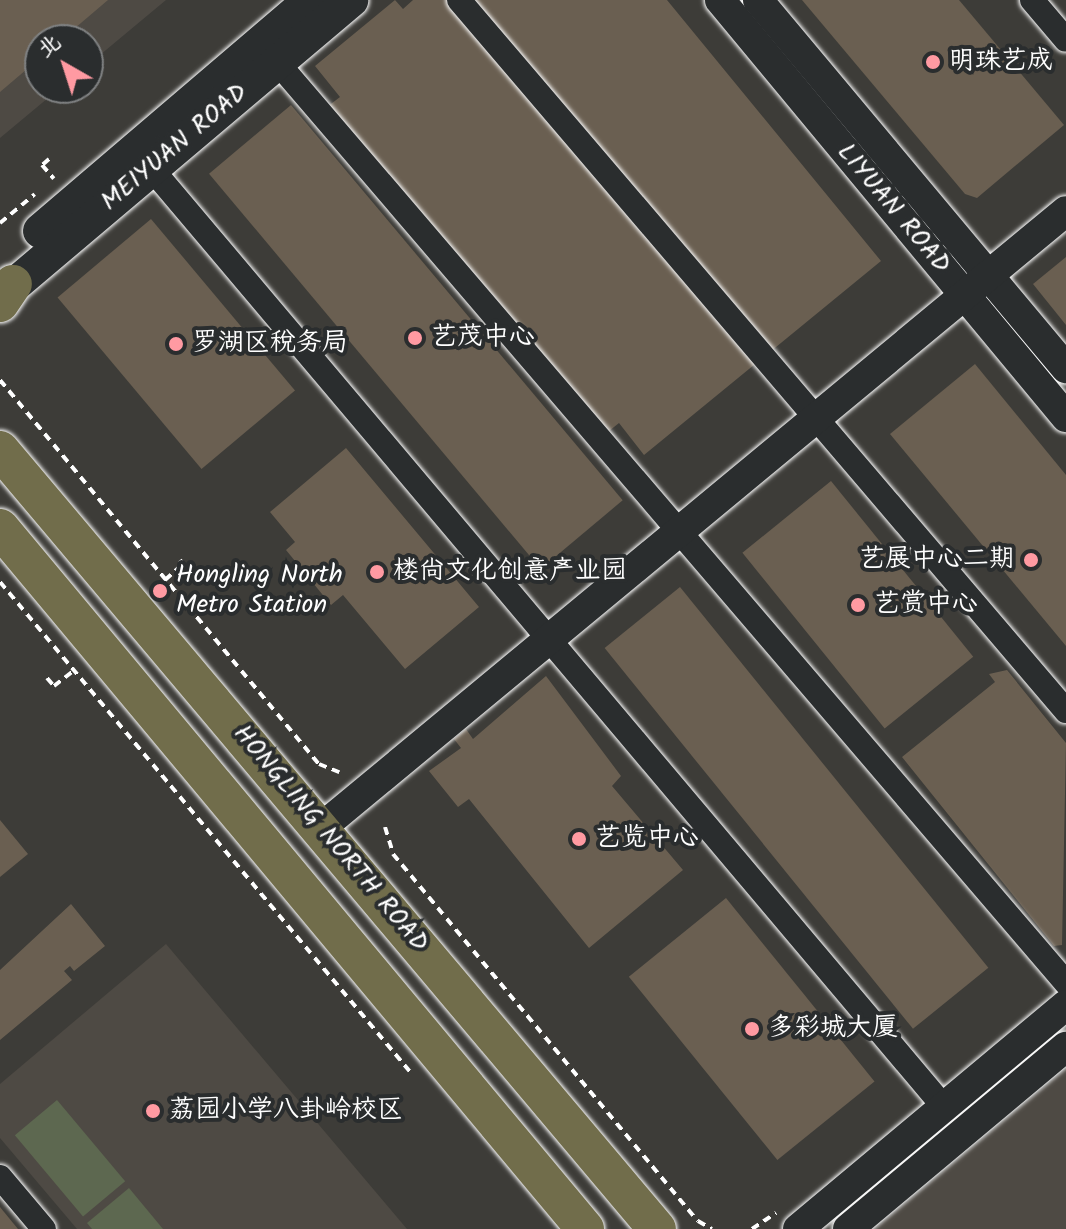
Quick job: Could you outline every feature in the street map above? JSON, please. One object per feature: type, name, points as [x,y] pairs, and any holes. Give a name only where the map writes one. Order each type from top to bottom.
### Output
[{"type":"main road","name":"MEIYUAN ROAD","points":[[3,287],[310,0]]},
{"type":"main road","name":"MEIYUAN ROAD","points":[[3,287],[351,0]]},
{"type":"main road","name":"HONGLING NORTH ROAD","points":[[0,450],[657,1229]]},
{"type":"main road","name":"HONGLING NORTH ROAD","points":[[0,528],[585,1229]]},
{"type":"street","points":[[459,0],[1066,711]]},
{"type":"street","name":"LIYUAN ROAD","points":[[720,0],[1066,417]]},
{"type":"street","name":"LIYUAN ROAD","points":[[758,0],[1066,368]]},
{"type":"street","points":[[1032,0],[1066,40]]},
{"type":"street","points":[[277,62],[682,530],[1066,983]]},
{"type":"street","points":[[151,168],[552,638],[944,1107]]},
{"type":"street","points":[[321,828],[1066,211]]},
{"type":"street","points":[[798,1229],[1066,1005]]},
{"type":"street","points":[[848,1229],[1066,1047]]},
{"type":"street","points":[[0,1177],[44,1229]]},
{"type":"path","points":[[0,223],[54,179],[42,165],[49,159]]},
{"type":"path","points":[[0,380],[319,764],[339,772]]},
{"type":"path","points":[[165,580],[183,564],[180,560]]},
{"type":"path","points":[[0,582],[416,1078]]},
{"type":"path","points":[[47,678],[54,686],[73,671]]},
{"type":"path","points":[[385,827],[393,854],[698,1221],[712,1229]]},
{"type":"shaded area","points":[[0,0],[166,0],[104,52],[104,24],[24,24],[24,104],[41,104],[0,138]]},
{"type":"shaded area","name":"荔园小学八卦岭校区","points":[[166,944],[407,1229],[77,1229],[0,1138],[0,1084]]},
{"type":"shaded area","points":[[1066,1069],[1066,1229],[875,1229]]},
{"type":"green space","points":[[57,1100],[125,1181],[83,1217],[15,1135]]},
{"type":"green space","points":[[129,1188],[163,1229],[92,1229],[87,1223]]},
{"type":"building","points":[[0,0],[108,0],[80,24],[24,24],[24,72],[0,92]]},
{"type":"building","points":[[395,0],[403,9],[413,0],[667,0],[881,261],[644,455],[619,423],[599,439],[323,110],[340,97],[315,66]]},
{"type":"building","name":"明珠艺成","points":[[802,0],[959,0],[1064,125],[977,198],[965,194]]},
{"type":"building","name":"艺茂中心","points":[[291,105],[623,500],[541,569],[209,174]]},
{"type":"building","name":"罗湖区税务局","points":[[151,219],[295,391],[202,469],[58,297]]},
{"type":"building","points":[[1066,257],[1066,325],[1033,284]]},
{"type":"building","name":"艺展中心二期","points":[[975,364],[1066,475],[1066,646],[890,434]]},
{"type":"building","name":"楼尚文化创意产业园","points":[[346,448],[479,607],[405,669],[343,595],[331,605],[286,550],[295,542],[270,512]]},
{"type":"building","name":"艺赏中心","points":[[831,481],[973,657],[885,728],[742,553]]},
{"type":"building","points":[[680,587],[988,968],[913,1029],[605,648]]},
{"type":"building","points":[[1007,670],[1066,743],[1062,945],[1054,946],[902,757],[995,682],[989,674]]},
{"type":"building","name":"艺览中心","points":[[546,676],[621,776],[612,786],[683,870],[589,948],[469,799],[458,807],[429,771],[461,748],[454,739],[466,729],[473,739]]},
{"type":"building","points":[[0,820],[28,854],[0,877]]},
{"type":"building","name":"多彩城大厦","points":[[726,898],[875,1081],[777,1160],[629,977]]},
{"type":"building","points":[[71,904],[105,946],[74,971],[70,966],[64,971],[72,980],[0,1040],[0,970]]},
{"type":"building","points":[[0,1207],[18,1229],[0,1229]]},
{"type":"place","name":"明珠艺成","points":[[933,62]]},
{"type":"place","name":"艺茂中心","points":[[415,338]]},
{"type":"place","name":"罗湖区税务局","points":[[176,344]]},
{"type":"place","name":"艺展中心二期","points":[[1031,560]]},
{"type":"place","name":"楼尚文化创意产业园","points":[[377,572]]},
{"type":"place","name":"Hongling North Metro Station","points":[[160,591]]},
{"type":"place","name":"艺赏中心","points":[[858,605]]},
{"type":"place","name":"艺览中心","points":[[579,839]]},
{"type":"place","name":"多彩城大厦","points":[[752,1029]]},
{"type":"place","name":"荔园小学八卦岭校区","points":[[153,1111]]}]
